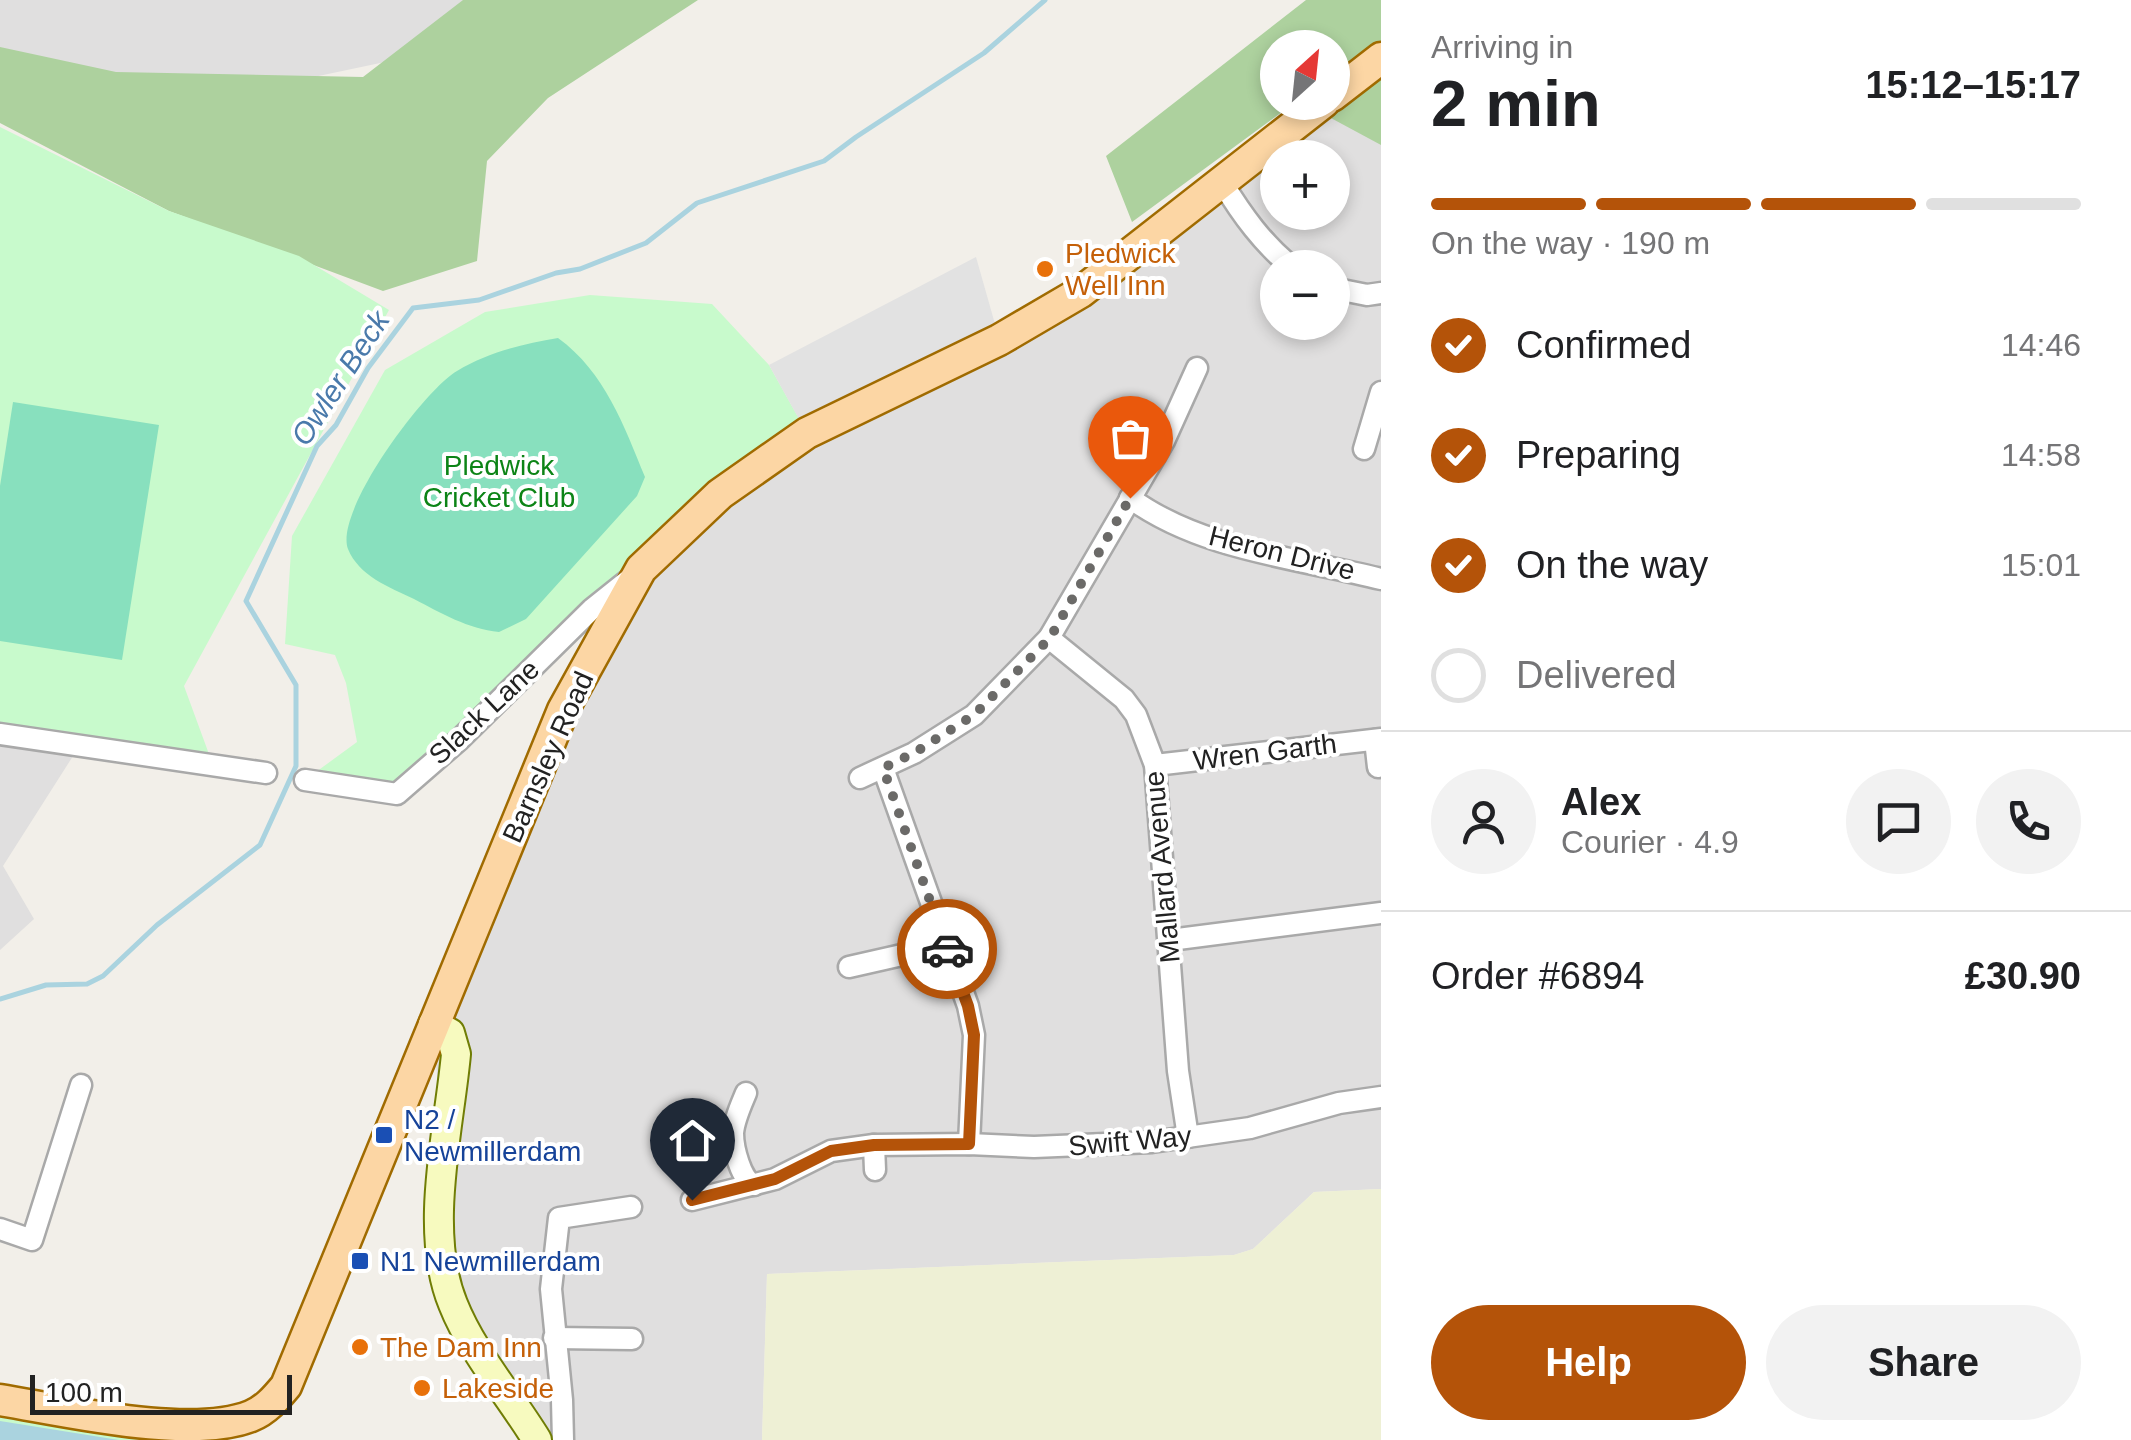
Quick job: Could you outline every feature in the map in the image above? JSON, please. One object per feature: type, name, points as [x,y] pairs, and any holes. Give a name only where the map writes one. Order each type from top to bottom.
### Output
[{"type":"main road","points":[[1350,82],[1381,58]]},
{"type":"main road","name":"Barnsley Road","points":[[0,1400],[190,1428],[249,1418],[272,1402],[286,1386],[563,710],[642,570],[720,494],[807,433],[1000,340],[1081,292],[1301,120]]},
{"type":"street","points":[[1222,182],[1242,214],[1276,250]]},
{"type":"street","points":[[1350,292],[1381,294]]},
{"type":"street","points":[[860,778],[914,753],[974,715],[1050,638],[1164,441],[1196,368]]},
{"type":"street","points":[[1364,448],[1381,392]]},
{"type":"street","name":"Heron Drive","points":[[1130,498],[1156,517],[1246,548],[1381,579]]},
{"type":"street","name":"Slack Lane","points":[[306,780],[397,794],[459,740],[592,609],[642,570]]},
{"type":"street","name":"Mallard Avenue","points":[[1050,638],[1124,698],[1141,726],[1155,765],[1178,1070],[1188,1137]]},
{"type":"street","points":[[0,734],[266,773]]},
{"type":"street","name":"Wren Garth","points":[[1155,765],[1378,739],[1378,767]]},
{"type":"street","points":[[883,768],[968,1006],[974,1035],[969,1144]]},
{"type":"street","points":[[1170,940],[1381,914]]},
{"type":"street","points":[[849,968],[946,945]]},
{"type":"street","points":[[871,964],[876,986]]},
{"type":"street","points":[[433,1024],[450,1033],[456,1054],[439,1220],[440,1255],[452,1303],[537,1440]]},
{"type":"street","points":[[0,1229],[32,1240],[80,1084]]},
{"type":"street","points":[[746,1093],[733,1135],[742,1176],[754,1184]]},
{"type":"street","name":"Swift Way","points":[[692,1200],[775,1179],[831,1151],[850,1148],[969,1144],[1092,1146],[1188,1137],[1250,1128],[1338,1103],[1381,1097]]},
{"type":"street","points":[[874,1145],[875,1170]]},
{"type":"street","points":[[563,1440],[551,1289],[559,1218],[631,1208]]},
{"type":"street","points":[[554,1338],[632,1339]]},
{"type":"shaded area","points":[[0,0],[560,0],[480,42],[309,78],[121,86],[0,57]]},
{"type":"shaded area","points":[[1381,58],[1381,1189],[1314,1192],[1253,1249],[1234,1255],[767,1274],[762,1440],[534,1440],[467,1331],[444,1244],[444,1164],[433,1024],[641,569],[720,494],[999,340],[1260,147],[1260,230],[1350,230],[1350,140],[1270,140],[1297,120],[1350,120],[1350,81]]},
{"type":"shaded area","points":[[976,257],[995,324],[800,421],[769,365]]},
{"type":"shaded area","points":[[0,734],[80,745],[3,866],[34,919],[0,950]]},
{"type":"green space","points":[[463,0],[698,0],[548,98],[487,161],[477,261],[383,291],[169,211],[0,123],[0,47],[116,72],[363,77]]},
{"type":"green space","points":[[1306,0],[1381,0],[1381,145],[1335,120],[1350,120],[1350,30],[1268,30]]},
{"type":"green space","points":[[1260,36],[1260,120],[1271,120],[1132,222],[1106,156]]},
{"type":"green space","points":[[0,127],[169,211],[299,256],[389,310],[184,686],[213,765],[0,734]]},
{"type":"green space","name":"Pledwick Cricket Club","points":[[590,295],[712,304],[769,365],[807,433],[397,794],[305,780],[357,742],[346,683],[335,655],[285,644],[292,536],[385,370],[485,312]]},
{"type":"green space","points":[[558,338],[601,383],[621,420],[645,477],[637,496],[526,619],[499,632],[455,620],[367,574],[348,549],[347,532],[367,482],[404,426],[457,371],[506,350]]},
{"type":"green space","points":[[13,402],[159,425],[122,660],[0,641],[0,486]]},
{"type":"green space","points":[[1381,1189],[1381,1440],[762,1440],[767,1274],[1234,1255],[1253,1249],[1314,1192]]},
{"type":"green space","points":[[0,1410],[208,1440],[0,1440]]},
{"type":"water","points":[[0,1421],[119,1440],[0,1440]]},
{"type":"waterway","name":"Owler Beck","points":[[0,999],[46,985],[87,984],[103,976],[157,925],[260,845],[296,766],[296,685],[246,601],[317,446],[336,425],[368,368],[413,308],[479,300],[556,273],[580,269],[646,243],[697,203],[824,161],[984,53],[1045,0]]},
{"type":"way so far","points":[[947,949],[883,768],[974,715],[1050,638],[1130,498]]},
{"type":"place","name":"Pledwick Well Inn","points":[[1045,269]]},
{"type":"place","name":"N2 / Newmillerdam","points":[[384,1135]]},
{"type":"place","name":"N1 Newmillerdam","points":[[360,1261]]},
{"type":"place","name":"The Dam Inn","points":[[360,1347]]},
{"type":"place","name":"Lakeside","points":[[422,1388]]},
{"type":"route","points":[[692,1200],[775,1179],[831,1151],[874,1145],[969,1144],[974,1035],[947,949]]}]
